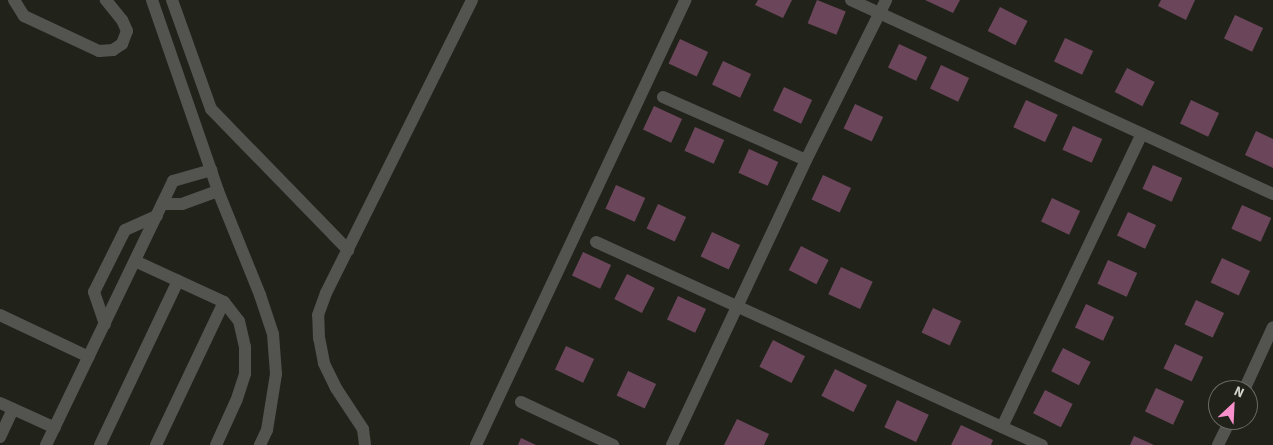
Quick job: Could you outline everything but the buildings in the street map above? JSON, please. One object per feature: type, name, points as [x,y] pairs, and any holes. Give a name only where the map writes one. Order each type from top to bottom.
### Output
[{"type":"street","points":[[14,0],[24,16],[99,51],[114,50],[122,44],[127,31],[122,20],[106,0]]},
{"type":"street","points":[[152,0],[218,190],[274,334],[276,374],[267,430],[260,445]]},
{"type":"street","points":[[172,0],[211,109],[348,250]]},
{"type":"street","points":[[365,445],[363,430],[336,388],[324,363],[319,338],[318,315],[326,293],[472,0]]},
{"type":"street","points":[[476,445],[685,0]]},
{"type":"street","points":[[851,0],[1273,194]]},
{"type":"street","points":[[672,445],[806,160],[886,0]]},
{"type":"street","points":[[663,97],[806,160]]},
{"type":"street","points":[[1002,427],[1142,134]]},
{"type":"street","points":[[46,445],[173,181],[211,170]]},
{"type":"street","points":[[162,204],[182,204],[218,190]]},
{"type":"street","points":[[105,324],[94,292],[125,230],[157,216]]},
{"type":"street","points":[[596,242],[1042,445]]},
{"type":"street","points":[[135,261],[224,302],[239,321],[245,347],[245,374],[236,401],[216,445]]},
{"type":"street","points":[[100,445],[178,281]]},
{"type":"street","points":[[156,445],[224,302]]},
{"type":"street","points":[[0,315],[89,357]]},
{"type":"street","points":[[1249,380],[1273,327]]},
{"type":"street","points":[[521,402],[613,445]]},
{"type":"street","points":[[0,403],[55,428]]},
{"type":"street","points":[[0,437],[13,409]]},
{"type":"street","points":[[1218,445],[1225,430]]}]
